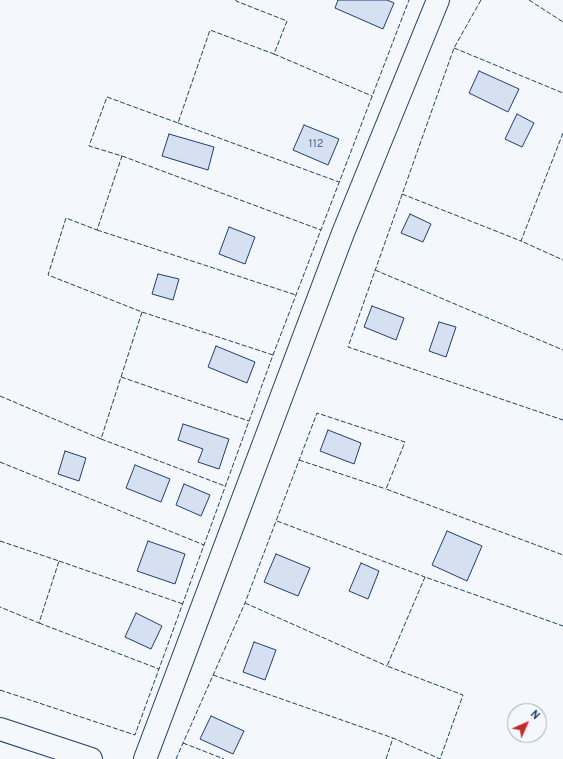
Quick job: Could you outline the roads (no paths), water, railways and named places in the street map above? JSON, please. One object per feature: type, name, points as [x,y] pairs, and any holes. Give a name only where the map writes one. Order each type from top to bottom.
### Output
[{"type":"street","points":[[146,759],[342,233],[438,0]]},
{"type":"street","points":[[0,729],[91,759]]}]
